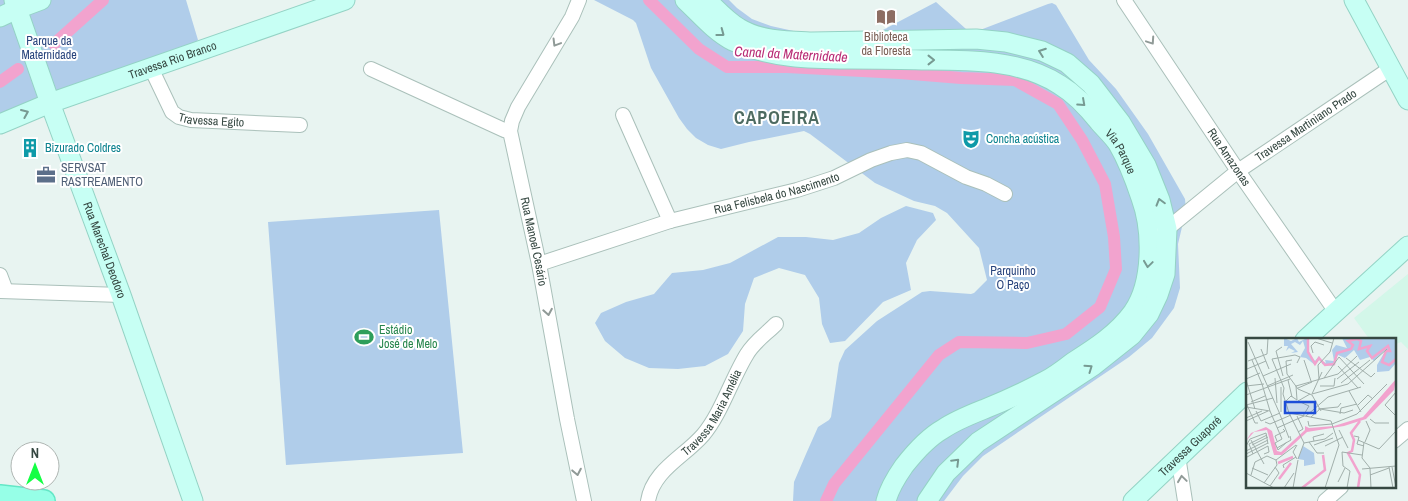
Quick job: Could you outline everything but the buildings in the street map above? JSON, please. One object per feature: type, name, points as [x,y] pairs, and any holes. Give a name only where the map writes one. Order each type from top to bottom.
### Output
[{"type":"main road","points":[[0,496],[33,501]]},
{"type":"street","points":[[0,17],[15,4],[41,0]]},
{"type":"street","points":[[372,70],[504,130],[510,131],[518,107],[572,17],[579,0]]},
{"type":"street","name":"Via Parque","points":[[685,0],[730,40],[757,51],[825,59],[984,61],[1041,74],[1061,85],[1087,107],[1118,144],[1158,232],[1149,256],[1146,279],[1138,305],[1126,322],[1112,335],[1046,380],[1007,400],[965,418],[930,438],[912,456],[900,473],[886,501]]},
{"type":"street","name":"Via Parque","points":[[706,0],[740,29],[763,38],[812,42],[976,39],[1006,42],[1042,51],[1067,63],[1091,84],[1122,123],[1146,165],[1160,200],[1158,232],[1165,274],[1150,314],[1132,335],[1093,366],[978,442],[946,473],[927,501]]},
{"type":"street","name":"Rua Amazonas","points":[[1124,0],[1238,171],[1336,312]]},
{"type":"street","points":[[1354,0],[1408,100]]},
{"type":"street","name":"Travessa Rio Branco","points":[[0,124],[50,103],[334,2]]},
{"type":"street","name":"Rua Marechal Deodoro","points":[[15,4],[121,295],[193,501]]},
{"type":"street","name":"Travessa Egito","points":[[152,68],[172,112],[179,117],[191,120],[300,125]]},
{"type":"street","name":"Travessa Martiniano Prado","points":[[1158,232],[1238,171],[1391,68]]},
{"type":"street","points":[[623,115],[670,221]]},
{"type":"street","name":"Rua Manoel Cesário","points":[[510,131],[539,264],[576,467],[584,501]]},
{"type":"street","name":"Rua Felisbela do Nascimento","points":[[539,264],[670,221],[797,190],[834,178],[871,160],[907,150],[921,153],[966,177],[986,184],[1005,194]]},
{"type":"street","points":[[1307,338],[1408,246]]},
{"type":"street","points":[[0,275],[3,291],[121,295]]},
{"type":"street","name":"Travessa Maria Amélia","points":[[648,501],[653,485],[663,470],[691,447],[704,433],[718,411],[747,353],[776,324]]},
{"type":"street","name":"Travessa Guaporé","points":[[1135,500],[1178,456],[1246,393]]},
{"type":"street","points":[[1396,439],[1408,429]]},
{"type":"street","points":[[1178,456],[1185,501]]},
{"type":"street","points":[[1325,501],[1340,488]]},
{"type":"shaded area","points":[[1408,274],[1408,349],[1401,342],[1396,344],[1396,338],[1369,338],[1354,318]]},
{"type":"green space","name":"Parque da Maternidade","points":[[0,0],[186,0],[198,40],[195,43],[0,119]]},
{"type":"green space","name":"Parquinho O Paço","points":[[594,0],[729,0],[752,19],[771,26],[807,34],[881,31],[936,2],[966,29],[980,30],[1048,4],[1056,5],[1089,60],[1116,89],[1148,134],[1185,199],[1186,210],[1178,244],[1180,288],[1174,308],[1152,338],[1129,357],[983,456],[963,476],[944,501],[793,501],[794,482],[818,427],[831,417],[839,363],[845,350],[877,321],[922,292],[974,293],[987,280],[979,248],[947,213],[935,206],[914,201],[875,183],[804,131],[721,149],[708,145],[696,138],[679,118],[651,68],[636,23]]},
{"type":"green space","points":[[906,206],[933,213],[936,220],[917,240],[906,263],[911,290],[883,302],[845,341],[830,343],[822,324],[819,298],[805,275],[779,268],[754,278],[745,304],[743,331],[728,354],[705,366],[678,369],[649,368],[625,358],[605,341],[595,323],[601,313],[626,302],[654,294],[672,273],[703,270],[730,263],[778,237],[806,237],[833,240],[859,233],[881,218]]},
{"type":"green space","name":"Estádio José de Melo","points":[[439,210],[463,453],[286,465],[268,222]]},
{"type":"waterway","name":"Canal da Maternidade","points":[[54,44],[103,0]]},
{"type":"waterway","name":"Canal da Maternidade","points":[[649,0],[699,49],[727,67],[787,67],[1015,80],[1058,104],[1082,140],[1105,184],[1114,237],[1116,269],[1100,307],[1066,334],[1027,343],[959,342],[939,355],[834,484],[826,501]]},
{"type":"waterway","name":"Canal da Maternidade","points":[[0,82],[18,69]]},
{"type":"place","name":"Biblioteca da Floresta","points":[[886,17]]},
{"type":"place","name":"Concha acústica","points":[[971,139]]},
{"type":"place","name":"Bizurado Coldres","points":[[30,148]]},
{"type":"place","name":"SERVSAT RASTREAMENTO","points":[[46,175]]},
{"type":"place","name":"Estádio José de Melo","points":[[364,337]]},
{"type":"district","name":"CAPOEIRA","points":[[777,117]]}]
